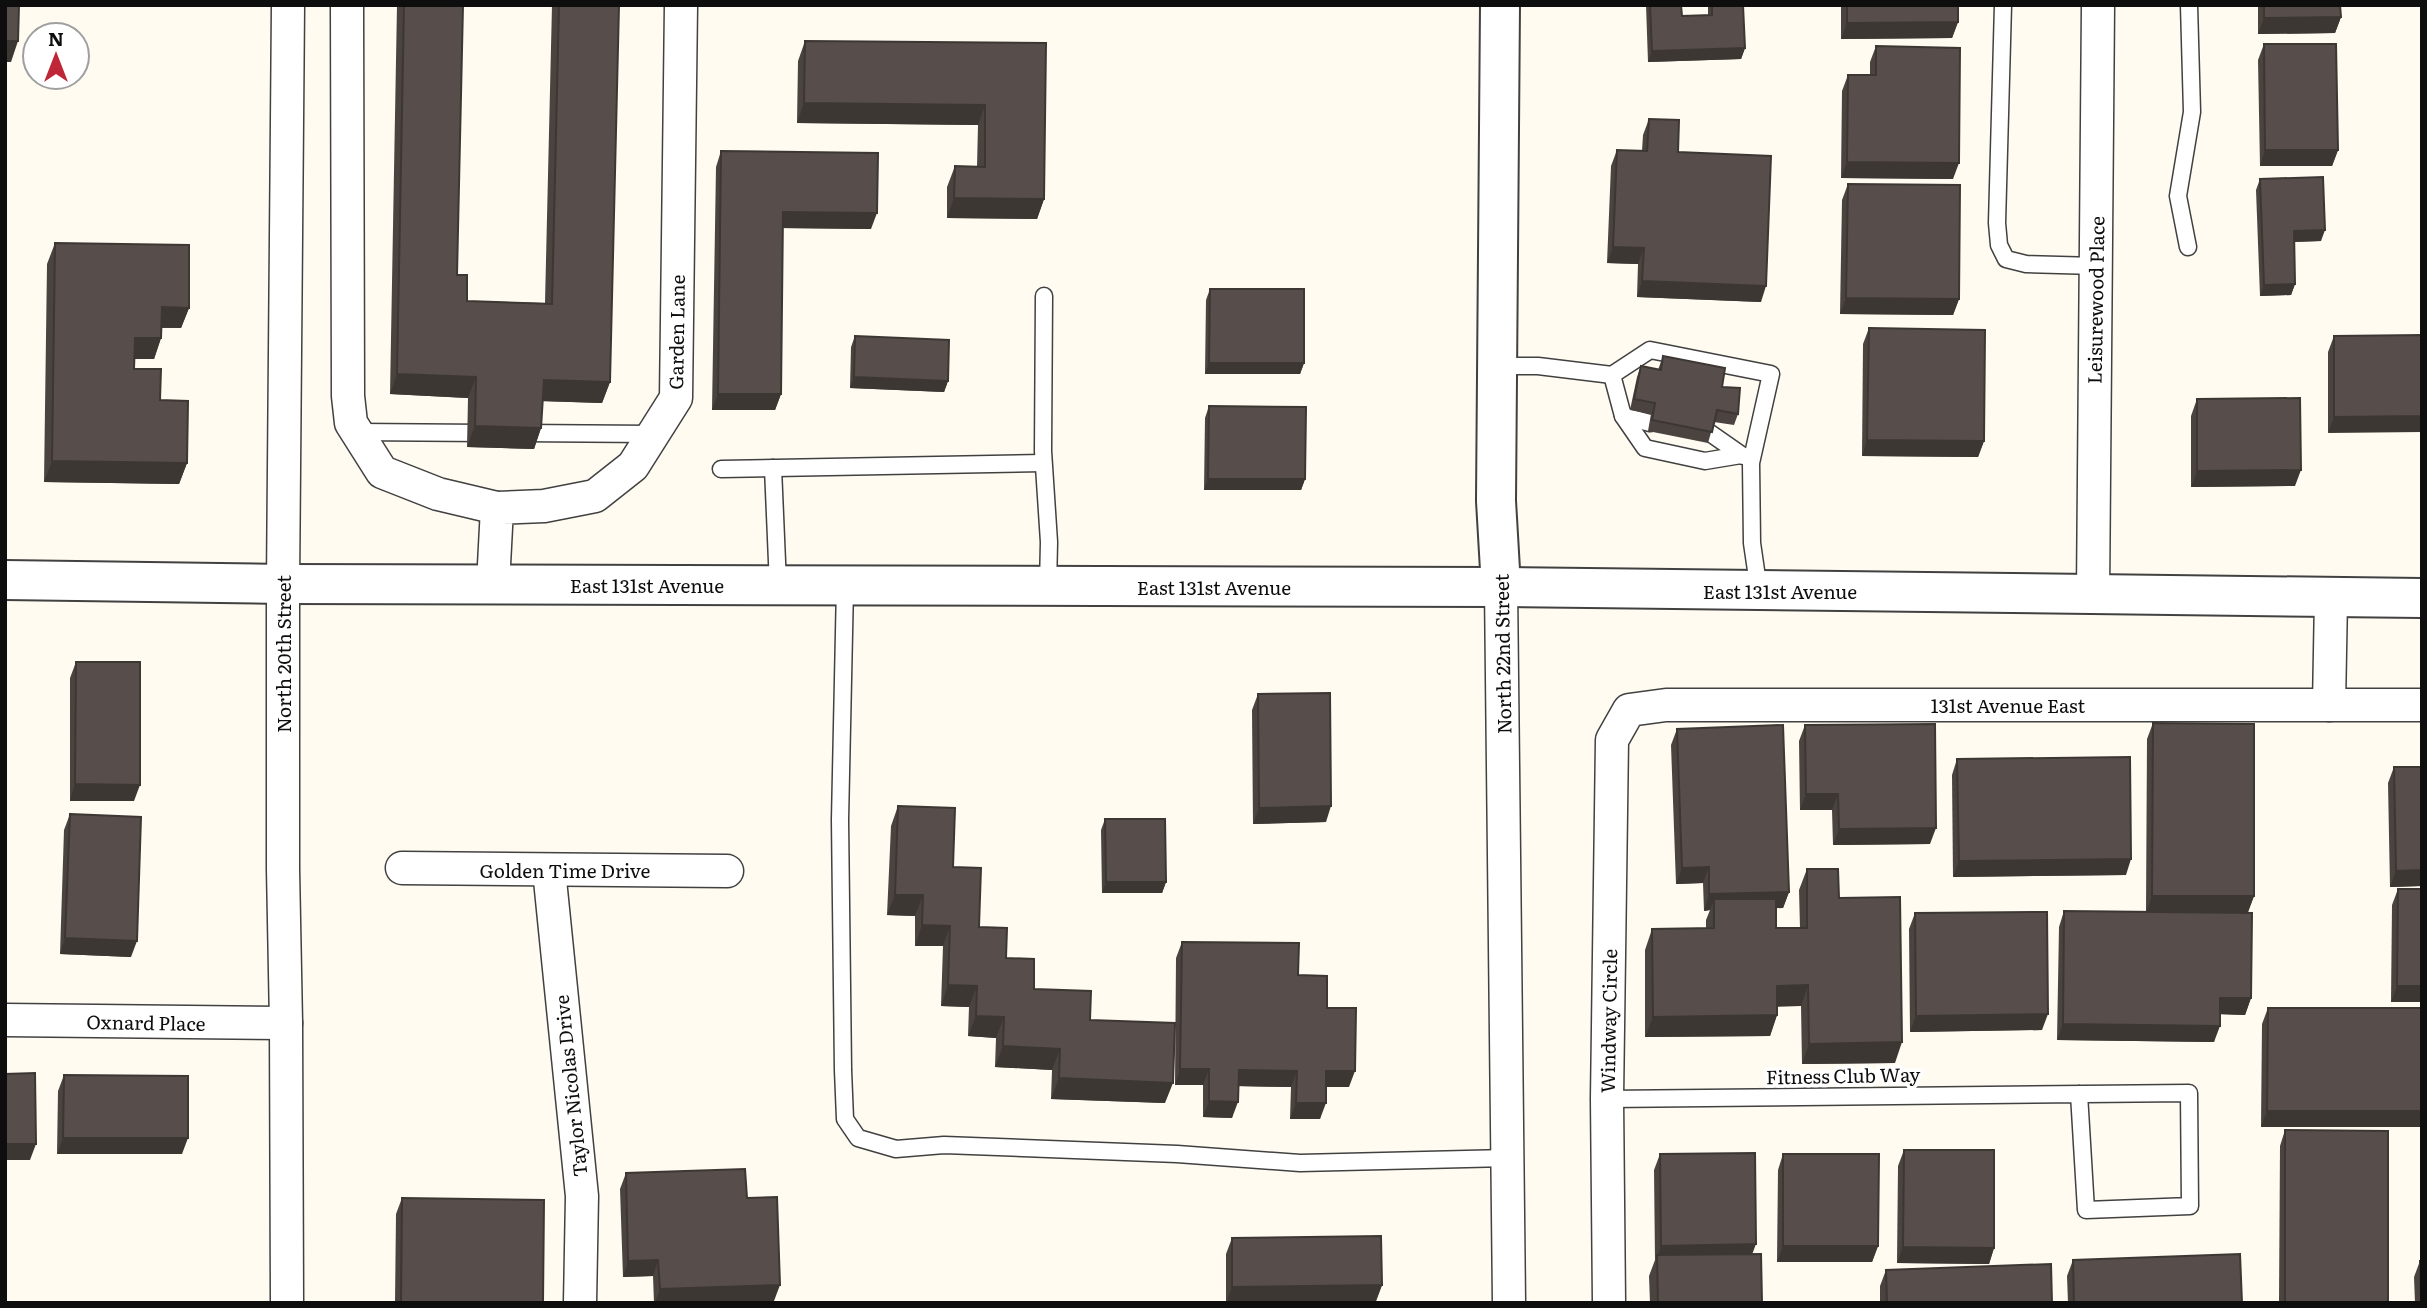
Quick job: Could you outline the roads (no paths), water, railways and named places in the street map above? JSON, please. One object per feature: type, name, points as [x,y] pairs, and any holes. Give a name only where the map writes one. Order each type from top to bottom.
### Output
[{"type":"street","name":"North 20th Street","points":[[287,1303],[283,584],[288,5]]},
{"type":"street","points":[[347,5],[348,396],[351,424],[356,432]]},
{"type":"street","name":"Garden Lane","points":[[356,432],[382,472],[438,494],[498,508],[544,506],[595,496],[633,466],[676,398],[681,5]]},
{"type":"street","name":"North 22nd Street","points":[[1500,5],[1496,501],[1501,587],[1509,1303]]},
{"type":"street","name":"Leisurewood Place","points":[[2093,594],[2098,5]]},
{"type":"street","points":[[493,584],[498,508]]},
{"type":"street","name":"East 131st Avenue","points":[[5,580],[283,584],[1501,587],[2422,598]]},
{"type":"street","points":[[2329,705],[2331,598]]},
{"type":"street","name":"131st Avenue East","points":[[1612,740],[1629,710],[1666,705],[2422,705]]},
{"type":"street","name":"Windway Circle","points":[[1609,1303],[1606,1099],[1612,740]]},
{"type":"street","name":"Golden Time Drive","points":[[402,868],[727,871]]},
{"type":"street","name":"Taylor Nicolas Drive","points":[[549,870],[582,1196],[580,1303]]},
{"type":"street","name":"Oxnard Place","points":[[5,1020],[286,1023]]},
{"type":"lane","points":[[2003,5],[1997,223],[1999,245],[2006,259],[2026,264],[2096,267]]},
{"type":"lane","points":[[2188,247],[2178,196],[2192,112],[2189,5]]},
{"type":"lane","points":[[1044,296],[1044,463],[1049,542],[1048,586]]},
{"type":"lane","points":[[1497,366],[1538,366],[1612,375],[1650,350],[1771,374],[1746,459],[1752,543],[1759,591]]},
{"type":"lane","points":[[1612,375],[1623,415],[1645,448],[1705,461],[1746,459]]},
{"type":"lane","points":[[1623,415],[1650,423]]},
{"type":"lane","points":[[356,432],[653,434]]},
{"type":"lane","points":[[1710,433],[1746,459]]},
{"type":"lane","points":[[721,469],[1044,463]]},
{"type":"lane","points":[[773,468],[778,585]]},
{"type":"lane","points":[[845,586],[840,820],[843,1070],[845,1119],[858,1138],[896,1149],[944,1145],[1177,1154],[1300,1163],[1508,1158]]},
{"type":"lane","name":"Fitness Club Way","points":[[1606,1099],[2079,1094],[2189,1093],[2190,1206],[2086,1210],[2079,1094]]}]
